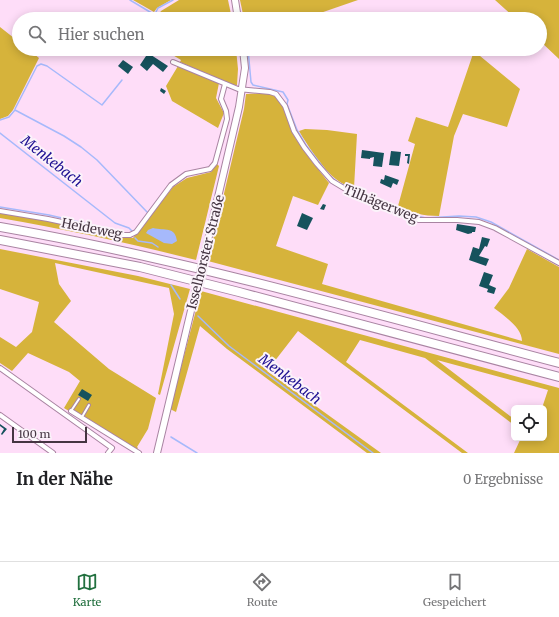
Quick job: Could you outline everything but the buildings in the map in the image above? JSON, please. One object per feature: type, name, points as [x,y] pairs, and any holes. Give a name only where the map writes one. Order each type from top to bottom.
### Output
[{"type":"highway","points":[[0,227],[142,255],[218,273],[559,363]]},
{"type":"highway","points":[[0,240],[140,267],[559,377]]},
{"type":"street","points":[[235,0],[237,12]]},
{"type":"street","name":"Isselhorster Straße","points":[[156,453],[205,254],[243,89],[243,56]]},
{"type":"street","points":[[174,62],[225,84],[243,89]]},
{"type":"street","name":"Heideweg","points":[[0,211],[48,219],[122,235],[130,235],[136,232],[171,185],[186,174],[210,169],[215,163],[227,119],[226,111],[221,99],[225,84]]},
{"type":"street","name":"Tilhägerweg","points":[[243,89],[276,94],[285,106],[294,131],[304,147],[332,181],[352,193],[418,220],[457,220],[479,222],[495,228],[559,263]]},
{"type":"street","points":[[0,368],[112,448],[108,453]]},
{"type":"street","points":[[71,411],[138,453]]},
{"type":"street","points":[[0,415],[52,453]]},
{"type":"lane","points":[[71,411],[79,399]]},
{"type":"lane","points":[[82,417],[89,405]]},
{"type":"shaded area","points":[[133,0],[171,0],[157,8],[154,12]]},
{"type":"shaded area","points":[[179,0],[228,0],[231,12],[160,12]]},
{"type":"shaded area","points":[[240,0],[358,0],[323,12],[243,12]]},
{"type":"shaded area","points":[[495,0],[559,0],[559,59],[547,48],[547,12],[508,12]]},
{"type":"shaded area","points":[[0,27],[12,36],[12,56],[37,56],[39,58],[13,110],[8,116],[0,119]]},
{"type":"shaded area","points":[[174,56],[237,56],[237,85],[232,85],[180,62],[181,60]]},
{"type":"shaded area","points":[[472,56],[480,56],[520,89],[507,127],[463,114],[454,136],[439,216],[423,215],[398,206],[415,144],[408,141],[416,117],[448,127]]},
{"type":"shaded area","points":[[178,66],[219,83],[216,98],[224,113],[218,128],[172,101],[166,86]]},
{"type":"shaded area","points":[[246,94],[268,94],[278,99],[284,107],[292,132],[296,139],[329,183],[318,205],[293,196],[276,246],[328,264],[322,284],[522,341],[516,327],[494,308],[509,288],[527,249],[559,267],[559,354],[208,261],[244,109]]},
{"type":"shaded area","points":[[305,129],[357,134],[354,188],[345,185],[334,178],[323,166],[299,131]]},
{"type":"shaded area","points":[[217,164],[219,166],[196,260],[98,237],[0,218],[0,213],[47,221],[120,237],[133,238],[173,187],[187,178],[211,172]]},
{"type":"shaded area","points":[[0,249],[138,276],[190,289],[160,395],[158,394],[174,314],[169,288],[55,263],[59,284],[71,301],[54,322],[109,369],[156,398],[148,429],[135,452],[64,408],[80,381],[69,372],[28,353],[12,371],[0,363],[0,337],[16,347],[32,332],[39,302],[0,289]]},
{"type":"shaded area","points":[[201,291],[559,388],[559,453],[514,453],[520,441],[547,441],[547,405],[543,405],[548,390],[437,360],[511,417],[511,423],[425,358],[360,340],[346,362],[468,453],[462,453],[298,331],[267,371],[381,453],[367,453],[227,349],[200,326],[176,412],[170,409]]},
{"type":"water","points":[[153,228],[172,231],[176,236],[177,241],[172,244],[164,243],[146,233],[148,230]]},
{"type":"waterway","points":[[130,0],[150,12]]},
{"type":"waterway","points":[[156,12],[158,8],[173,0]]},
{"type":"waterway","points":[[249,56],[251,82],[253,85],[283,92],[288,100],[287,104],[297,130],[306,145],[329,175],[339,183],[368,196]]},
{"type":"waterway","points":[[15,109],[37,66],[41,64],[47,66],[102,105],[122,80]]},
{"type":"waterway","points":[[0,120],[9,117],[15,110],[64,136],[97,160],[148,213]]},
{"type":"waterway","name":"Menkebach","points":[[0,133],[115,223],[129,228],[132,231]]},
{"type":"waterway","points":[[376,199],[412,215],[426,218],[459,216],[476,217],[491,222],[559,260]]},
{"type":"waterway","points":[[0,207],[49,215],[96,226]]},
{"type":"waterway","name":"Menkebach","points":[[135,238],[138,241],[152,243],[158,247]]},
{"type":"waterway","name":"Menkebach","points":[[171,285],[180,299]]},
{"type":"waterway","name":"Menkebach","points":[[198,316],[229,346],[373,453]]},
{"type":"waterway","points":[[171,437],[197,453]]}]
